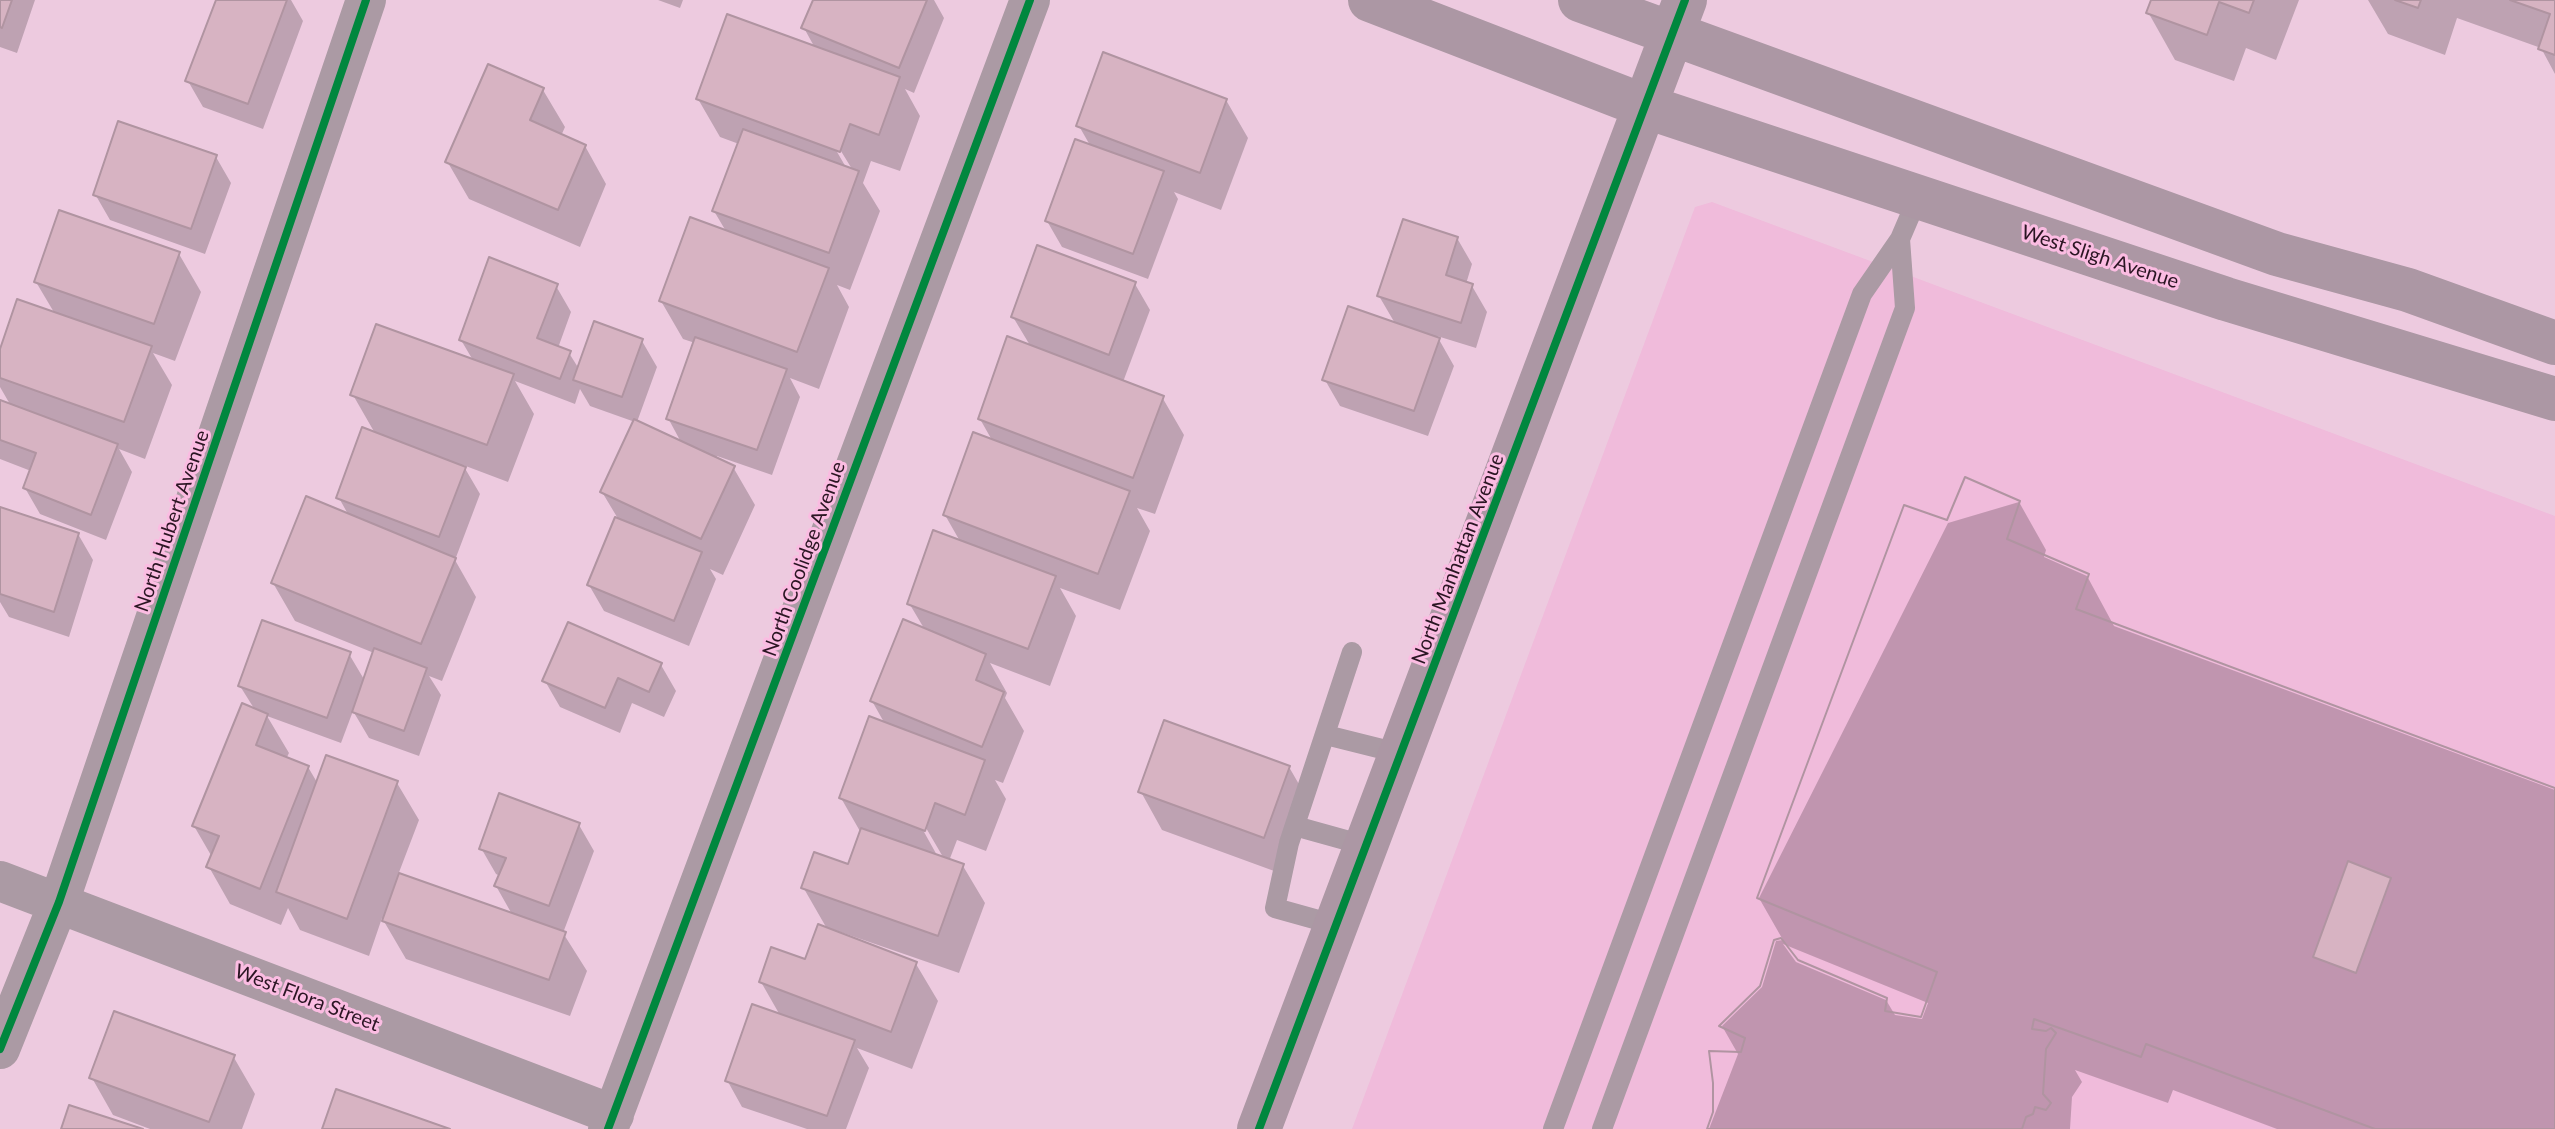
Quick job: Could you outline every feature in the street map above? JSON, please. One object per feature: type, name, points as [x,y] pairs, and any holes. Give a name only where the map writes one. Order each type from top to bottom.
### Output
[{"type":"main road","name":"West Sligh Avenue","points":[[1370,0],[1647,107],[2226,299],[2555,399]]},
{"type":"main road","points":[[1580,0],[1679,18],[2277,254],[2408,290],[2555,343]]},
{"type":"main road","name":"North Manhattan Avenue","points":[[1259,1129],[1679,18]]},
{"type":"street","name":"North Hubert Avenue","points":[[0,1049],[59,902],[366,0]]},
{"type":"street","name":"North Coolidge Avenue","points":[[611,1122],[1030,0]]},
{"type":"street","name":"West Flora Street","points":[[0,881],[611,1122]]},
{"type":"lane","points":[[1553,1129],[1862,294],[1900,239],[1918,197]]},
{"type":"lane","points":[[1602,1129],[1905,308],[1900,239]]},
{"type":"lane","points":[[1336,925],[1275,908],[1295,826],[1352,652]]},
{"type":"lane","points":[[1326,735],[1402,754]]},
{"type":"lane","points":[[1295,826],[1367,846]]},
{"type":"shaded area","points":[[1712,202],[2555,516],[2555,1129],[1352,1129],[1695,207]]},
{"type":"building","points":[[0,0],[12,0],[2,28],[0,27]]},
{"type":"building","points":[[216,0],[287,0],[248,104],[185,81]]},
{"type":"building","points":[[813,0],[927,0],[899,68],[801,28]]},
{"type":"building","points":[[2151,0],[2254,0],[2249,13],[2219,2],[2207,35],[2146,13]]},
{"type":"building","points":[[2395,0],[2421,0],[2418,8]]},
{"type":"building","points":[[2510,0],[2555,0],[2555,55],[2538,49],[2550,14]]},
{"type":"building","points":[[727,14],[900,77],[879,135],[850,124],[840,152],[696,99]]},
{"type":"building","points":[[1103,52],[1227,99],[1200,173],[1076,126]]},
{"type":"building","points":[[488,64],[544,88],[530,120],[586,145],[558,210],[445,162]]},
{"type":"building","points":[[118,121],[217,155],[191,229],[93,195]]},
{"type":"building","points":[[743,129],[859,171],[829,253],[712,211]]},
{"type":"building","points":[[1075,139],[1164,171],[1133,254],[1045,221]]},
{"type":"building","points":[[59,210],[180,252],[154,324],[34,282]]},
{"type":"building","points":[[690,217],[829,268],[797,352],[659,301]]},
{"type":"building","points":[[1403,219],[1458,237],[1446,275],[1473,284],[1461,323],[1377,296]]},
{"type":"building","points":[[1037,245],[1136,282],[1109,355],[1011,317]]},
{"type":"building","points":[[489,257],[558,284],[537,338],[571,351],[560,379],[459,340]]},
{"type":"building","points":[[17,299],[152,346],[124,422],[0,378],[0,349]]},
{"type":"building","points":[[1348,306],[1440,338],[1414,411],[1322,380]]},
{"type":"building","points":[[594,321],[643,339],[622,397],[573,380]]},
{"type":"building","points":[[376,324],[514,374],[487,445],[350,395]]},
{"type":"building","points":[[1007,336],[1164,396],[1133,478],[978,419]]},
{"type":"building","points":[[695,337],[787,369],[757,450],[666,419]]},
{"type":"building","points":[[0,400],[118,444],[91,515],[23,488],[36,453],[0,440]]},
{"type":"building","points":[[634,419],[735,466],[701,539],[600,492]]},
{"type":"building","points":[[362,427],[466,467],[439,537],[336,498]]},
{"type":"building","points":[[973,432],[1130,491],[1098,574],[943,515]]},
{"type":"building","points":[[1965,477],[2020,501],[2007,539],[2089,574],[2076,609],[2555,788],[2555,1129],[2375,1129],[2146,1044],[2141,1057],[2034,1019],[2032,1029],[2046,1031],[2051,1028],[2056,1033],[2046,1049],[2043,1094],[2051,1103],[2046,1110],[2035,1107],[2033,1114],[2026,1117],[2022,1129],[1707,1129],[1713,1112],[1709,1051],[1741,1052],[1745,1038],[1719,1026],[1760,986],[1774,940],[1781,938],[1798,960],[1887,998],[1885,1011],[1921,1017],[1937,972],[1757,898],[1904,505],[1947,520]],"holes":[[[2348,861],[2391,878],[2356,973],[2313,957]]]},
{"type":"building","points":[[1965,477],[2020,501],[2007,539],[2089,574],[2076,609],[2555,788],[2555,1129],[2375,1129],[2146,1044],[2141,1057],[2034,1019],[2032,1029],[2046,1031],[2051,1028],[2056,1033],[2046,1049],[2043,1094],[2051,1103],[2046,1110],[2035,1107],[2033,1114],[2026,1117],[2022,1129],[1707,1129],[1713,1112],[1709,1051],[1741,1052],[1745,1038],[1719,1026],[1760,986],[1774,940],[1781,938],[1798,960],[1887,998],[1885,1011],[1921,1017],[1937,972],[1757,898],[1904,505],[1947,520]]},
{"type":"building","points":[[306,496],[456,558],[421,644],[271,583]]},
{"type":"building","points":[[0,507],[79,533],[54,612],[0,594]]},
{"type":"building","points":[[615,517],[702,552],[674,621],[587,585]]},
{"type":"building","points":[[933,530],[1056,576],[1028,649],[907,604]]},
{"type":"building","points":[[903,619],[986,654],[976,680],[1004,692],[982,747],[870,701]]},
{"type":"building","points":[[262,620],[351,652],[327,718],[238,686]]},
{"type":"building","points":[[568,622],[662,663],[649,692],[618,678],[605,708],[542,681]]},
{"type":"building","points":[[374,648],[427,668],[404,731],[352,712]]},
{"type":"building","points":[[242,703],[268,714],[256,745],[309,766],[260,889],[206,867],[219,836],[192,826]]},
{"type":"building","points":[[869,716],[985,760],[965,815],[935,803],[925,831],[839,798]]},
{"type":"building","points":[[1164,720],[1290,766],[1264,838],[1138,792]]},
{"type":"building","points":[[326,755],[398,781],[347,919],[276,892]]},
{"type":"building","points":[[499,793],[580,823],[549,906],[494,886],[506,858],[479,849]]},
{"type":"building","points":[[861,828],[964,864],[938,936],[801,888],[814,852],[848,864]]},
{"type":"building","points":[[399,873],[566,932],[549,980],[382,921]]},
{"type":"building","points":[[818,924],[917,962],[891,1032],[759,982],[771,947],[805,959]]},
{"type":"building","points":[[752,1004],[855,1040],[827,1116],[725,1081]]},
{"type":"building","points":[[114,1011],[235,1055],[209,1122],[89,1078]]},
{"type":"building","points":[[336,1089],[450,1129],[322,1129]]},
{"type":"building","points":[[69,1105],[143,1129],[61,1129]]},
{"type":"cycle path","points":[[0,1049],[59,902],[366,0]]},
{"type":"cycle path","points":[[608,1129],[1030,0]]},
{"type":"cycle path","points":[[1259,1129],[1685,0]]}]
